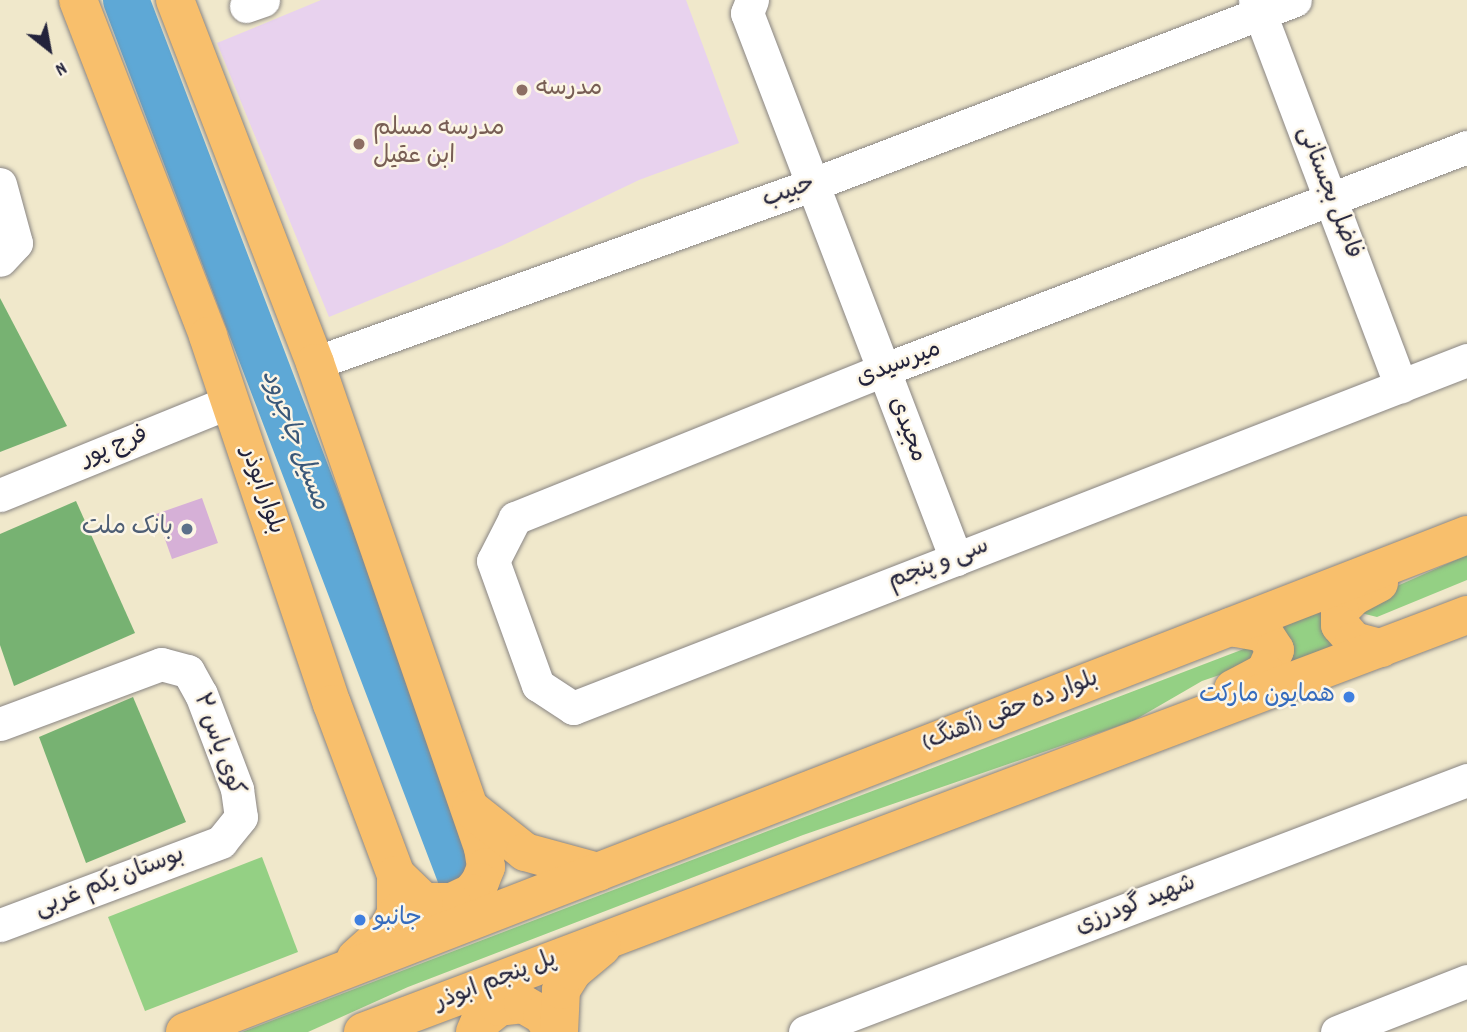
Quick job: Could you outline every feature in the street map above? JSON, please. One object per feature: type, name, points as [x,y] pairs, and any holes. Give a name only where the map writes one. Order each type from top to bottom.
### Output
[{"type":"main road","name":"بلوار ابوذر","points":[[78,0],[231,401],[332,704],[396,875],[396,914],[375,943],[343,970]]},
{"type":"main road","points":[[175,0],[315,363],[483,848],[486,867],[480,882],[471,893],[452,902],[424,902],[396,875]]},
{"type":"main road","points":[[1381,648],[1347,636],[1340,625],[1340,610],[1374,584],[1417,566],[1455,540]]},
{"type":"main road","name":"بلوار ده حقی (آهنگ)","points":[[343,970],[1455,540]]},
{"type":"main road","points":[[559,1032],[561,990],[573,971],[619,935],[1184,717],[1467,615]]},
{"type":"main road","points":[[1184,717],[1254,680],[1275,657],[1264,633],[1230,627]]},
{"type":"main road","points":[[467,806],[508,843],[525,852],[598,872]]},
{"type":"main road","name":"پل پنجم ابوذر","points":[[363,1032],[619,935]]},
{"type":"main road","points":[[185,1032],[343,970]]},
{"type":"main road","points":[[475,1032],[479,1023],[499,1007],[523,1004],[542,1015],[553,1032]]},
{"type":"street","name":"مجیدی","points":[[752,0],[747,13],[956,559]]},
{"type":"street","name":"حبیب","points":[[315,363],[811,185],[1257,7],[1295,0]]},
{"type":"street","name":"فاضل بجستانی","points":[[1257,7],[1401,386]]},
{"type":"street","name":"میرسیدی","points":[[493,562],[515,518],[883,370],[1467,147]]},
{"type":"street","points":[[0,184],[15,225],[16,243],[3,258]]},
{"type":"street","name":"سی و پنجم","points":[[493,562],[538,685],[573,708],[1467,360]]},
{"type":"street","name":"فرج پور","points":[[0,495],[231,401]]},
{"type":"street","name":"کوی یاس ۲","points":[[0,724],[160,664],[188,671],[237,789],[241,817],[221,842]]},
{"type":"street","name":"شهید گودرزی","points":[[805,1032],[1467,779]]},
{"type":"street","name":"بوستان یکم غربی","points":[[0,925],[221,842]]},
{"type":"street","points":[[1337,1032],[1467,981]]},
{"type":"shaded area","points":[[321,0],[686,0],[739,143],[639,180],[501,246],[329,317],[217,43]]},
{"type":"green space","points":[[0,298],[67,426],[0,452]]},
{"type":"green space","points":[[76,501],[135,633],[14,686],[0,645],[0,534]]},
{"type":"green space","points":[[1467,555],[1467,580],[1377,617],[1361,613],[1370,598]]},
{"type":"green space","points":[[1320,611],[1323,627],[1349,649],[1287,674],[1292,640],[1270,622]]},
{"type":"green space","points":[[1249,647],[1258,655],[1252,664],[1202,681],[1133,721],[803,835],[408,987],[308,1032],[242,1032]]},
{"type":"green space","points":[[133,697],[186,822],[86,863],[39,737]]},
{"type":"green space","points":[[262,857],[298,952],[145,1011],[108,917]]},
{"type":"building","name":"بانک ملت","points":[[202,498],[218,543],[172,559],[156,514]]},
{"type":"waterway","name":"مسیل جاجرود","points":[[126,0],[462,881]]},
{"type":"place","name":"مدرسه","points":[[522,90]]},
{"type":"place","name":"مدرسه مسلم ابن عقیل","points":[[359,144]]},
{"type":"place","name":"بانک ملت","points":[[187,529]]},
{"type":"place","name":"همایون مارکت","points":[[1349,697]]},
{"type":"place","name":"جانبو","points":[[360,920]]}]
